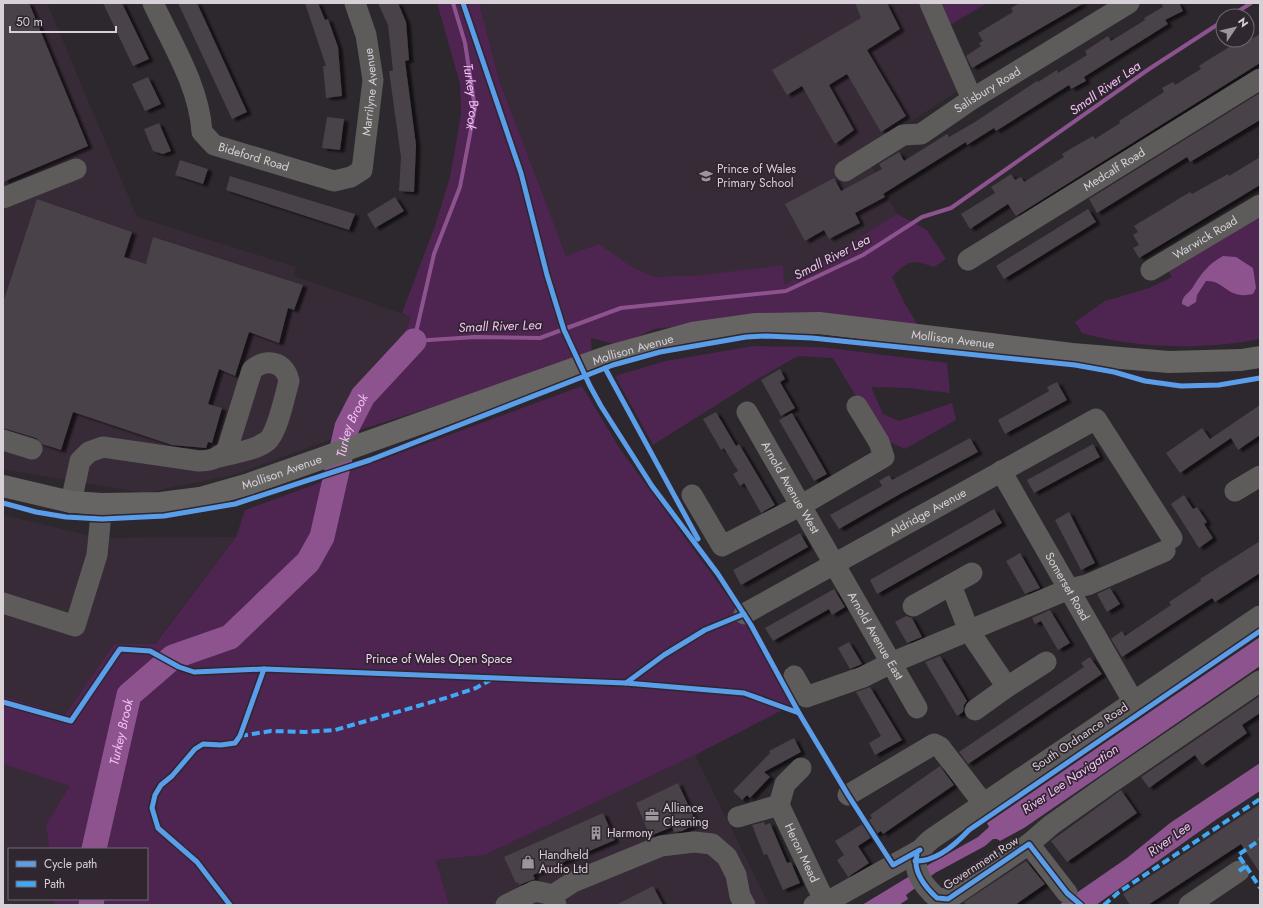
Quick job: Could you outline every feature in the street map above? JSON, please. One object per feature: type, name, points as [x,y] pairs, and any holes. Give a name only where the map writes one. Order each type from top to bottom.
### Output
[{"type":"main road","name":"Mollison Avenue","points":[[3,486],[71,502],[102,504],[161,503],[200,498],[369,442],[609,356],[692,333],[756,324],[819,324],[1072,354],[1169,362],[1241,360],[1260,357]]},
{"type":"street","name":"Bideford Road","points":[[152,3],[191,83],[201,114],[202,132],[214,145],[334,181],[351,177]]},
{"type":"street","name":"Marrilyne Avenue","points":[[351,177],[362,170],[373,80],[366,35],[355,3]]},
{"type":"street","points":[[930,3],[972,99]]},
{"type":"street","name":"Salisbury Road","points":[[845,171],[903,135],[921,134],[972,99],[1129,3]]},
{"type":"street","name":"Medcalf Road","points":[[969,261],[1260,80]]},
{"type":"street","points":[[3,198],[76,169]]},
{"type":"street","name":"Warwick Road","points":[[1151,270],[1260,205]]},
{"type":"street","points":[[692,495],[722,546],[800,506],[884,457],[879,442],[857,406]]},
{"type":"street","name":"Arnold Avenue West","points":[[747,412],[800,506],[834,562]]},
{"type":"street","name":"Aldridge Avenue","points":[[752,610],[834,562],[1096,419],[1168,544],[1087,585],[1069,589]]},
{"type":"street","points":[[3,440],[32,449]]},
{"type":"street","points":[[71,502],[80,461],[89,452],[103,448],[199,461],[208,461],[219,457]]},
{"type":"street","name":"Somerset Road","points":[[1001,472],[1134,701]]},
{"type":"street","points":[[1235,491],[1260,476]]},
{"type":"street","points":[[3,602],[75,626],[97,555],[102,504]]},
{"type":"street","name":"Arnold Avenue East","points":[[834,562],[917,708]]},
{"type":"street","points":[[913,606],[972,573]]},
{"type":"street","points":[[952,585],[969,631],[1007,687]]},
{"type":"street","points":[[794,676],[806,697],[863,677],[891,662],[1069,589]]},
{"type":"street","name":"South Ordnance Road","points":[[926,882],[933,838],[1260,616]]},
{"type":"street","points":[[975,710],[1046,662]]},
{"type":"street","name":"Government Row","points":[[926,882],[948,899],[960,892],[1029,844],[1057,820],[1260,681]]},
{"type":"street","points":[[848,796],[934,744],[940,747],[983,803]]},
{"type":"street","points":[[738,817],[779,805],[785,784],[801,768]]},
{"type":"street","name":"Heron Mead","points":[[779,805],[819,903]]},
{"type":"street","points":[[506,905],[535,891],[554,900],[573,882],[661,846],[694,842],[712,844],[727,857],[736,875],[740,896],[745,905]]},
{"type":"street","points":[[1029,844],[1066,892]]},
{"type":"street","points":[[1188,905],[1239,871]]},
{"type":"street","points":[[819,903],[836,897],[926,882]]},
{"type":"shaded area","points":[[3,3],[47,3],[137,217],[296,267],[294,276],[412,317],[399,347],[358,392],[342,417],[335,438],[233,475],[144,493],[3,469]]},
{"type":"shaded area","name":"Prince of Wales Primary School","points":[[479,3],[933,3],[967,85],[864,152],[897,214],[784,286],[589,311],[543,199],[499,80]]},
{"type":"shaded area","points":[[3,515],[100,538],[236,537],[154,644],[114,644],[65,715],[3,696]]},
{"type":"shaded area","points":[[695,755],[769,905],[449,905],[436,860],[485,855]]},
{"type":"shaded area","points":[[3,764],[69,786],[46,825],[49,848],[8,848],[8,900],[54,900],[55,905],[3,905]]},
{"type":"green space","points":[[437,3],[479,3],[499,80],[566,256],[599,244],[632,267],[655,277],[703,275],[783,265],[784,285],[897,214],[927,230],[946,259],[934,267],[915,262],[907,264],[892,277],[917,324],[737,319],[654,329],[619,345],[591,338],[592,356],[335,438],[342,417],[358,392],[399,347],[411,317],[402,313],[435,226],[450,177],[461,115],[460,84]]},
{"type":"green space","points":[[937,3],[987,3],[947,27]]},
{"type":"green space","points":[[1260,215],[1260,339],[1216,345],[1148,345],[1082,333],[1075,322],[1105,301],[1149,288],[1172,277],[1168,270]]},
{"type":"green space","points":[[753,346],[822,347],[947,363],[950,393],[908,388],[871,387],[883,414],[899,421],[952,403],[956,420],[905,449],[881,438],[833,358],[798,356],[756,380],[653,445],[615,376],[665,361]]},
{"type":"green space","name":"Prince of Wales Open Space","points":[[582,386],[620,449],[735,606],[792,705],[695,755],[485,855],[436,860],[449,905],[55,905],[54,900],[148,900],[148,848],[49,848],[46,825],[69,786],[3,764],[3,696],[65,715],[114,644],[155,644],[236,537],[245,510]]},
{"type":"water","points":[[1223,256],[1236,257],[1253,268],[1256,288],[1253,294],[1237,294],[1218,283],[1206,281],[1197,295],[1196,302],[1188,307],[1182,304],[1184,297],[1203,273],[1210,265]]},
{"type":"water","name":"River Lee Navigation","points":[[1260,637],[1260,666],[1024,828],[1000,841],[993,839],[985,846],[935,873],[906,895],[908,899],[899,905],[862,905],[978,837],[989,827],[987,823]]},
{"type":"water","name":"River Lee","points":[[1260,763],[1260,791],[1217,819],[1096,905],[1059,905],[1127,858],[1170,823]]},
{"type":"building","points":[[3,3],[29,3],[88,146],[3,182]]},
{"type":"building","points":[[103,3],[122,3],[149,59],[133,66]]},
{"type":"building","points":[[178,3],[197,3],[247,112],[232,119]]},
{"type":"building","points":[[305,3],[318,3],[325,20],[328,19],[338,47],[342,96],[326,98],[323,66],[326,66]]},
{"type":"building","points":[[378,3],[398,3],[406,22],[409,60],[405,61],[416,145],[414,192],[399,191],[401,157],[389,71],[393,71],[388,25]]},
{"type":"building","points":[[855,3],[887,3],[900,29],[867,50],[906,116],[881,132],[847,74],[829,85],[854,130],[835,144],[802,86],[787,95],[772,70],[861,18]]},
{"type":"building","points":[[1020,3],[1084,3],[972,68],[966,56],[981,46],[979,43],[983,41],[978,33],[1013,12],[1011,8]]},
{"type":"building","points":[[1161,3],[1179,3],[1183,11],[1165,20],[1168,24],[1084,77],[1086,81],[1071,89],[1069,85],[996,131],[994,128],[967,145],[966,142],[883,194],[885,197],[855,213],[860,223],[829,239],[824,230],[805,241],[785,204],[834,178],[841,191],[882,169],[879,164],[899,152],[904,161],[947,134],[949,137],[975,122],[1037,81],[1038,82],[1057,70],[1058,73],[1087,55],[1085,51],[1108,36],[1111,41],[1145,20],[1144,18],[1163,7]]},
{"type":"building","points":[[1260,34],[1260,63],[1016,216],[1008,204],[970,229],[961,214],[995,193],[991,187],[1011,174],[1015,180],[1021,177],[1024,182],[1064,157],[1062,154],[1093,136],[1095,139],[1120,123],[1119,121],[1164,92],[1162,88],[1173,82],[1175,85],[1201,69],[1199,66],[1228,48],[1255,48],[1255,37]]},
{"type":"building","points":[[148,77],[161,104],[145,111],[132,84]]},
{"type":"building","points":[[1260,93],[1260,120],[1190,162],[1187,157],[1097,213],[1089,199]]},
{"type":"building","points":[[327,117],[344,119],[340,150],[322,148]]},
{"type":"building","points":[[159,123],[171,151],[163,154],[153,151],[144,129]]},
{"type":"building","points":[[1260,157],[1260,185],[1139,258],[1133,248],[1139,245],[1133,235],[1138,232],[1134,226],[1190,192],[1192,194],[1228,174],[1229,176]]},
{"type":"building","points":[[180,160],[208,169],[203,184],[175,175]]},
{"type":"building","points":[[230,176],[355,214],[349,230],[226,190]]},
{"type":"building","points":[[395,197],[404,211],[375,228],[367,214]]},
{"type":"building","points":[[37,199],[132,232],[124,257],[146,264],[153,237],[303,285],[294,310],[288,308],[279,343],[249,332],[235,376],[219,369],[208,404],[222,408],[212,443],[208,442],[206,448],[172,445],[73,412],[61,450],[42,444],[36,438],[3,428],[3,303]]},
{"type":"building","points":[[1088,209],[1096,222],[1004,279],[996,266]]},
{"type":"building","points":[[780,369],[785,379],[780,382],[795,408],[781,416],[761,380]]},
{"type":"building","points":[[1057,382],[1067,400],[1005,434],[998,420],[1049,391],[1047,387]]},
{"type":"building","points":[[1260,405],[1260,435],[1238,450],[1231,438],[1180,473],[1166,453],[1202,428],[1210,439]]},
{"type":"building","points":[[716,412],[736,446],[739,444],[775,505],[761,513],[744,483],[740,486],[733,474],[738,471],[724,448],[721,450],[703,419]]},
{"type":"building","points":[[792,413],[827,474],[814,481],[779,420]]},
{"type":"building","points":[[970,438],[978,452],[839,529],[830,515],[882,486],[879,481],[889,475],[892,480]]},
{"type":"building","points":[[1093,444],[1100,457],[1034,493],[1027,480]]},
{"type":"building","points":[[1184,495],[1193,509],[1197,507],[1207,522],[1204,524],[1213,538],[1199,548],[1171,504]]},
{"type":"building","points":[[994,509],[1002,523],[877,594],[870,580]]},
{"type":"building","points":[[1069,512],[1095,563],[1081,570],[1055,520]]},
{"type":"building","points":[[800,533],[808,547],[741,585],[733,570]]},
{"type":"building","points":[[1260,541],[1260,573],[1215,602],[1212,598],[1122,657],[1111,639],[1122,631],[1125,636],[1171,605],[1169,602],[1201,581],[1200,579]]},
{"type":"building","points":[[1020,553],[1040,588],[1025,594],[1006,561]]},
{"type":"building","points":[[1110,588],[1120,604],[1107,612],[1097,594]]},
{"type":"building","points":[[834,589],[845,607],[832,615],[829,609],[773,641],[765,628]]},
{"type":"building","points":[[1050,610],[1070,643],[1058,650],[1041,621],[1035,624],[1032,618]]},
{"type":"building","points":[[906,616],[912,618],[922,637],[907,643],[895,622]]},
{"type":"building","points":[[849,642],[862,664],[850,669],[838,648]]},
{"type":"building","points":[[940,656],[967,701],[964,705],[963,712],[957,716],[925,662]]},
{"type":"building","points":[[1090,657],[1102,674],[968,764],[959,752],[1084,667],[1081,663]]},
{"type":"building","points":[[870,687],[902,740],[875,755],[869,743],[881,736],[856,692]]},
{"type":"building","points":[[1260,696],[1260,713],[1242,725],[1247,733],[1202,765],[1195,755],[1149,788],[1141,777]]},
{"type":"building","points":[[794,738],[801,752],[764,772],[770,777],[750,798],[747,795],[742,800],[733,791],[770,753],[769,751]]},
{"type":"building","points":[[940,766],[954,785],[883,834],[881,831],[858,846],[869,863],[848,877],[837,860],[844,855],[835,841],[872,818],[870,815]]},
{"type":"building","points":[[678,783],[697,824],[682,831],[674,832],[672,827],[650,836],[636,803]]},
{"type":"building","points":[[1121,790],[1137,813],[1067,862],[1051,841]]},
{"type":"building","points":[[1260,804],[1260,873],[1241,844],[1148,905],[1130,905],[1123,894]]},
{"type":"building","points":[[603,813],[615,840],[533,875],[535,879],[519,885],[518,882],[516,883],[504,857]]},
{"type":"building","points":[[764,822],[765,825],[770,823],[787,863],[791,862],[800,883],[783,890],[767,854],[764,855],[752,825]]},
{"type":"building","points":[[1011,839],[1012,841],[951,883],[949,880]]},
{"type":"building","points":[[1026,861],[1045,884],[1015,905],[966,905],[964,902]]},
{"type":"building","points":[[653,886],[663,905],[616,905]]},
{"type":"waterway","name":"Small River Lea","points":[[453,3],[465,43],[475,108],[460,187],[434,254],[414,341],[475,337],[540,338],[621,308],[786,291],[863,255],[922,217],[951,208],[1149,69],[1215,26]]},
{"type":"waterway","name":"Small River Lea","points":[[1243,8],[1251,3]]},
{"type":"waterway","name":"Turkey Brook","points":[[94,848],[129,695],[173,657],[230,637],[308,562],[322,537],[347,427],[363,396],[414,341]]},
{"type":"waterway","name":"Turkey Brook","points":[[91,905],[92,900]]},
{"type":"marked path","points":[[240,736],[271,731],[305,732],[335,730],[449,697],[476,688],[492,679]]},
{"type":"marked path","points":[[1104,905],[1119,892],[1260,799]]},
{"type":"marked path","points":[[1239,871],[1246,866],[1238,855],[1260,840]]},
{"type":"marked path","points":[[1246,866],[1260,888]]},
{"type":"cycle path","points":[[463,3],[521,173],[547,275],[564,330],[590,386],[652,486],[718,574],[751,625],[799,713],[848,795],[893,865],[920,850]]},
{"type":"cycle path","points":[[3,503],[36,512],[66,517],[102,519],[164,516],[235,504],[370,460],[613,365],[660,352],[746,337],[766,336],[812,338],[1075,365],[1114,372],[1145,381],[1181,386],[1219,385],[1260,378]]},
{"type":"cycle path","points":[[605,368],[698,539]]},
{"type":"cycle path","points":[[3,702],[71,721],[120,649],[150,651],[179,667],[194,672],[264,669],[626,683],[664,655],[705,630],[744,614]]},
{"type":"cycle path","points":[[915,861],[930,859],[945,851],[969,830],[1260,631]]},
{"type":"cycle path","points":[[230,905],[197,862],[158,828],[152,808],[155,795],[161,785],[172,776],[195,749],[203,744],[221,745],[235,743],[240,736],[264,669]]},
{"type":"cycle path","points":[[626,683],[744,693],[799,713]]},
{"type":"cycle path","points":[[917,855],[916,867],[921,879],[937,898],[948,899],[1029,844],[1067,893],[1081,905]]},
{"type":"place","name":"Prince of Wales Primary School","points":[[706,176]]},
{"type":"place","name":"Alliance Cleaning","points":[[652,815]]},
{"type":"place","name":"Harmony","points":[[596,833]]},
{"type":"place","name":"Handheld Audio Ltd","points":[[528,862]]}]
